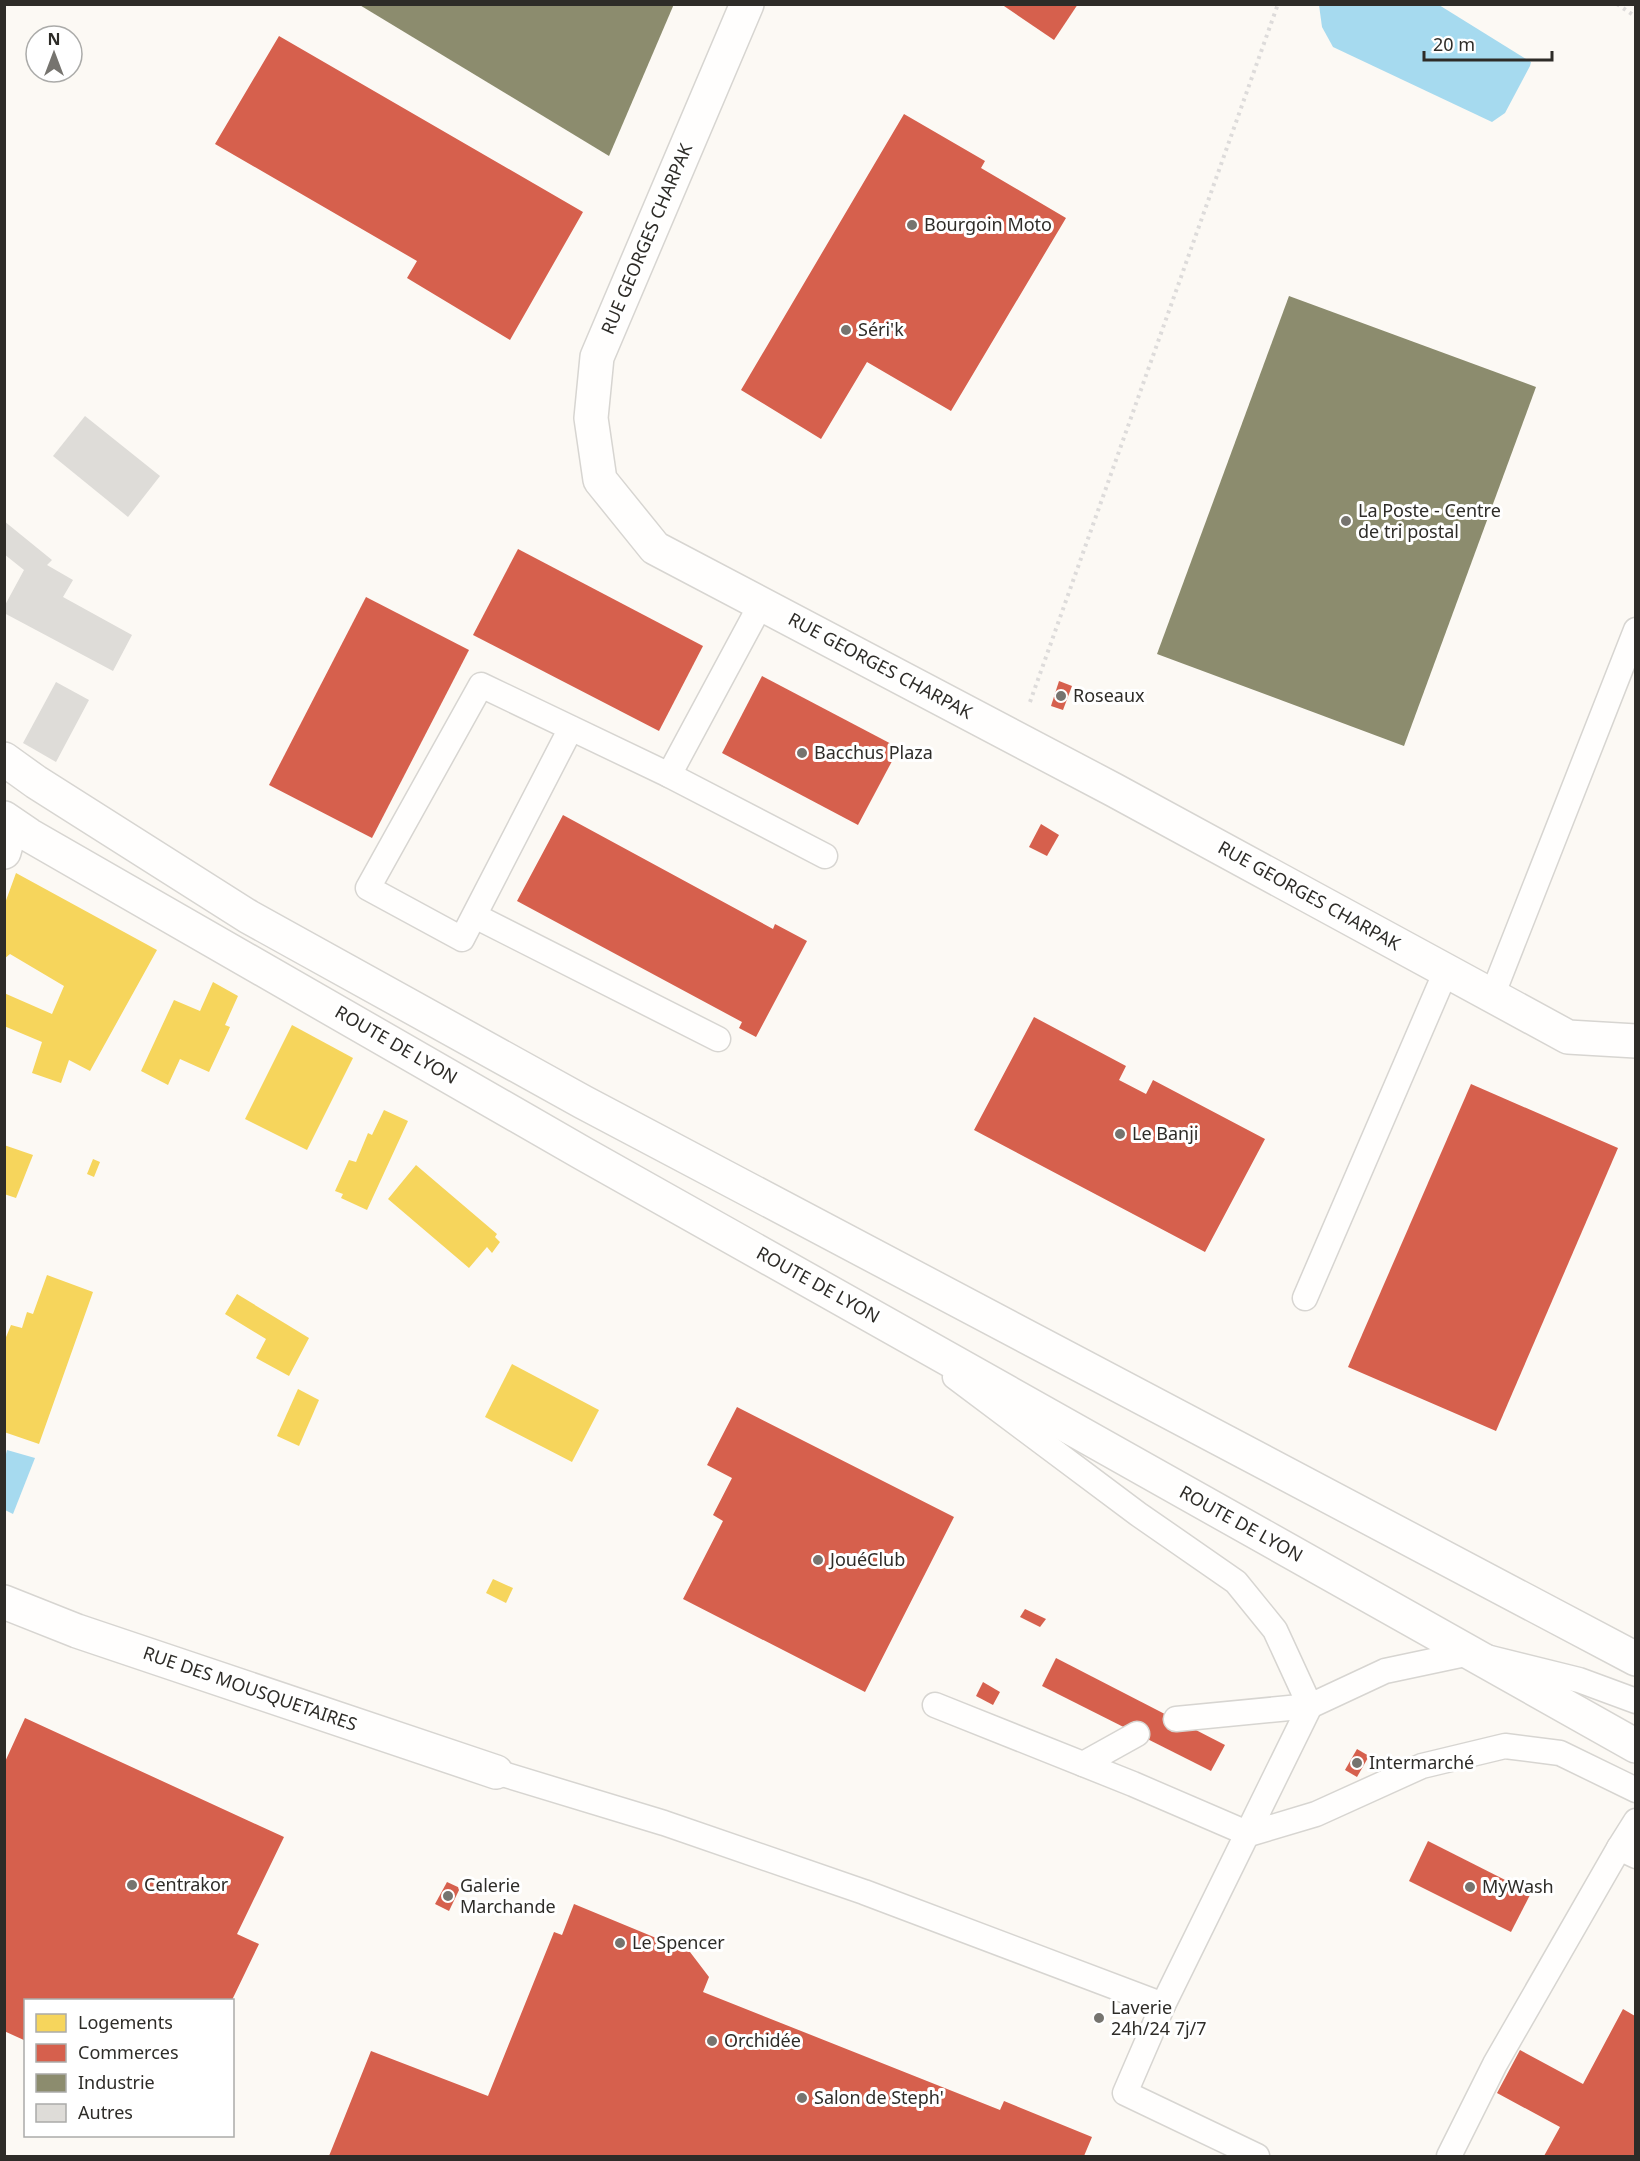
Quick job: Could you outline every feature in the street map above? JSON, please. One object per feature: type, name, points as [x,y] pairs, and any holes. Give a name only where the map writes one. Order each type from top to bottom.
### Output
[{"type":"main road","name":"RUE GEORGES CHARPAK","points":[[747,4],[597,357],[591,418],[600,480],[655,548],[1017,738],[1568,1037],[1635,1041]]},
{"type":"main road","points":[[4,759],[36,782],[249,916],[572,1096],[1635,1659]]},
{"type":"main road","name":"ROUTE DE LYON","points":[[7,831],[1635,1746]]},
{"type":"main road","name":"RUE DES MOUSQUETAIRES","points":[[4,1602],[77,1631],[496,1772]]},
{"type":"lane","points":[[669,774],[761,604]]},
{"type":"lane","points":[[1492,996],[1635,630]]},
{"type":"lane","points":[[571,728],[462,939],[369,888],[481,685],[669,774],[825,856]]},
{"type":"lane","points":[[475,916],[718,1040]]},
{"type":"lane","points":[[1305,1298],[1446,971]]},
{"type":"lane","points":[[876,1318],[1138,1514],[1236,1582],[1275,1630],[1310,1706]]},
{"type":"lane","points":[[1176,1719],[1310,1706],[1385,1671],[1470,1653],[1579,1680],[1635,1701]]},
{"type":"lane","points":[[935,1705],[1249,1834],[1316,1814],[1422,1766],[1505,1746],[1560,1753],[1635,1790]]},
{"type":"lane","points":[[1257,2157],[1125,2093],[1163,2005],[1310,1706]]},
{"type":"lane","points":[[1083,1764],[1137,1734]]},
{"type":"lane","points":[[496,1772],[664,1823],[864,1892],[1163,2005]]},
{"type":"lane","points":[[1449,2157],[1495,2064],[1627,1852],[1635,1821]]},
{"type":"path","points":[[1017,738],[1278,4]]},
{"type":"path","points":[[1617,4],[1635,17]]},
{"type":"water","points":[[1319,5],[1439,5],[1531,62],[1530,66],[1505,113],[1492,122],[1333,47],[1322,27]]},
{"type":"water","points":[[7,1450],[35,1458],[13,1514],[5,1510]]},
{"type":"building: Logements","points":[[16,873],[157,950],[90,1071],[69,1060],[61,1083],[32,1073],[42,1042],[4,1026],[4,993],[52,1014],[64,986],[10,954],[4,959],[4,906]]},
{"type":"building: Logements","points":[[213,982],[238,996],[225,1025],[230,1027],[209,1072],[180,1059],[168,1085],[141,1071],[174,1000],[200,1011]]},
{"type":"building: Logements","points":[[292,1025],[353,1058],[307,1150],[245,1119]]},
{"type":"building: Logements","points":[[384,1110],[408,1121],[367,1210],[341,1198],[343,1194],[335,1191],[349,1160],[356,1162],[368,1133],[372,1135]]},
{"type":"building: Logements","points":[[4,1145],[33,1155],[16,1198],[4,1194]]},
{"type":"building: Logements","points":[[93,1159],[100,1162],[94,1177],[87,1174]]},
{"type":"building: Logements","points":[[416,1165],[497,1234],[495,1237],[500,1242],[492,1253],[487,1247],[469,1268],[388,1199]]},
{"type":"building: Logements","points":[[47,1275],[93,1292],[39,1444],[4,1432],[4,1342],[11,1325],[22,1328],[27,1312],[33,1314]]},
{"type":"building: Logements","points":[[237,1294],[309,1338],[289,1376],[256,1358],[266,1339],[225,1314]]},
{"type":"building: Logements","points":[[512,1364],[599,1410],[572,1462],[485,1417]]},
{"type":"building: Logements","points":[[298,1389],[319,1400],[299,1446],[277,1436]]},
{"type":"building: Logements","points":[[493,1579],[513,1588],[506,1603],[486,1593]]},
{"type":"building: Commerces","points":[[1001,4],[1078,4],[1054,40]]},
{"type":"building: Commerces","points":[[279,36],[583,212],[510,340],[407,278],[417,261],[215,144]]},
{"type":"building: Commerces","points":[[904,114],[985,161],[981,168],[1066,218],[951,411],[867,362],[821,439],[741,390]]},
{"type":"building: Commerces","points":[[518,549],[703,646],[659,731],[473,635]]},
{"type":"building: Commerces","points":[[366,597],[469,650],[372,838],[269,785]]},
{"type":"building: Commerces","points":[[762,676],[899,748],[858,825],[722,753]]},
{"type":"building: Commerces","name":"Roseaux","points":[[1059,681],[1072,686],[1063,710],[1051,706]]},
{"type":"building: Commerces","points":[[563,815],[773,929],[775,924],[807,941],[756,1037],[739,1028],[742,1022],[517,901]]},
{"type":"building: Commerces","points":[[1041,824],[1059,835],[1047,856],[1029,847]]},
{"type":"building: Commerces","name":"Le Banji","points":[[1034,1017],[1126,1066],[1119,1080],[1146,1094],[1153,1080],[1265,1139],[1205,1252],[974,1130]]},
{"type":"building: Commerces","points":[[1471,1084],[1618,1148],[1496,1431],[1348,1367]]},
{"type":"building: Commerces","name":"JouéClub","points":[[737,1407],[954,1517],[865,1692],[683,1599],[723,1521],[713,1515],[732,1478],[707,1465]]},
{"type":"building: Commerces","points":[[1025,1609],[1046,1619],[1040,1627],[1020,1617]]},
{"type":"building: Commerces","points":[[1056,1658],[1225,1745],[1211,1771],[1042,1686]]},
{"type":"building: Commerces","points":[[983,1682],[1000,1692],[993,1705],[976,1696]]},
{"type":"building: Commerces","name":"Centrakor","points":[[25,1718],[284,1837],[237,1934],[259,1944],[232,1999],[24,1999],[24,2040],[4,2031],[4,1764]]},
{"type":"building: Commerces","name":"Intermarché","points":[[1357,1749],[1369,1756],[1357,1777],[1345,1770]]},
{"type":"building: Commerces","name":"MyWash","points":[[1428,1841],[1531,1893],[1511,1932],[1409,1881]]},
{"type":"building: Commerces","name":"Galerie Marchande","points":[[447,1882],[460,1888],[449,1911],[435,1904]]},
{"type":"building: Commerces","points":[[574,1904],[690,1952],[709,1977],[703,1992],[1000,2110],[1004,2101],[1092,2137],[1084,2156],[329,2156],[371,2051],[488,2096],[554,1932],[562,1935]]},
{"type":"building: Commerces","points":[[1623,2009],[1635,2016],[1635,2156],[1544,2156],[1560,2127],[1497,2093],[1520,2050],[1583,2084]]},
{"type":"building: Industrie","points":[[358,4],[674,4],[609,156]]},
{"type":"building: Industrie","name":"La Poste - Centre de tri postal","points":[[1289,296],[1536,387],[1404,746],[1157,654]]},
{"type":"building: Autres","points":[[85,416],[160,476],[128,517],[53,456]]},
{"type":"building: Autres","points":[[4,521],[52,560],[47,565],[73,580],[63,597],[132,635],[113,671],[4,613],[4,607],[24,570],[4,554]]},
{"type":"building: Autres","points":[[56,682],[89,700],[56,762],[23,743]]},
{"type":"place","name":"Bourgoin Moto","points":[[912,225]]},
{"type":"place","name":"Séri'k","points":[[846,330]]},
{"type":"place","name":"La Poste - Centre de tri postal","points":[[1346,521]]},
{"type":"place","name":"Roseaux","points":[[1061,696]]},
{"type":"place","name":"Bacchus Plaza","points":[[802,753]]},
{"type":"place","name":"Le Banji","points":[[1120,1134]]},
{"type":"place","name":"JouéClub","points":[[818,1560]]},
{"type":"place","name":"Intermarché","points":[[1357,1763]]},
{"type":"place","name":"Centrakor","points":[[132,1885]]},
{"type":"place","name":"MyWash","points":[[1470,1887]]},
{"type":"place","name":"Galerie Marchande","points":[[448,1896]]},
{"type":"place","name":"Le Spencer","points":[[620,1943]]},
{"type":"place","name":"Laverie 24h/24 7j/7","points":[[1099,2018]]},
{"type":"place","name":"Orchidée","points":[[712,2041]]},
{"type":"place","name":"Salon de Steph'","points":[[802,2098]]}]
